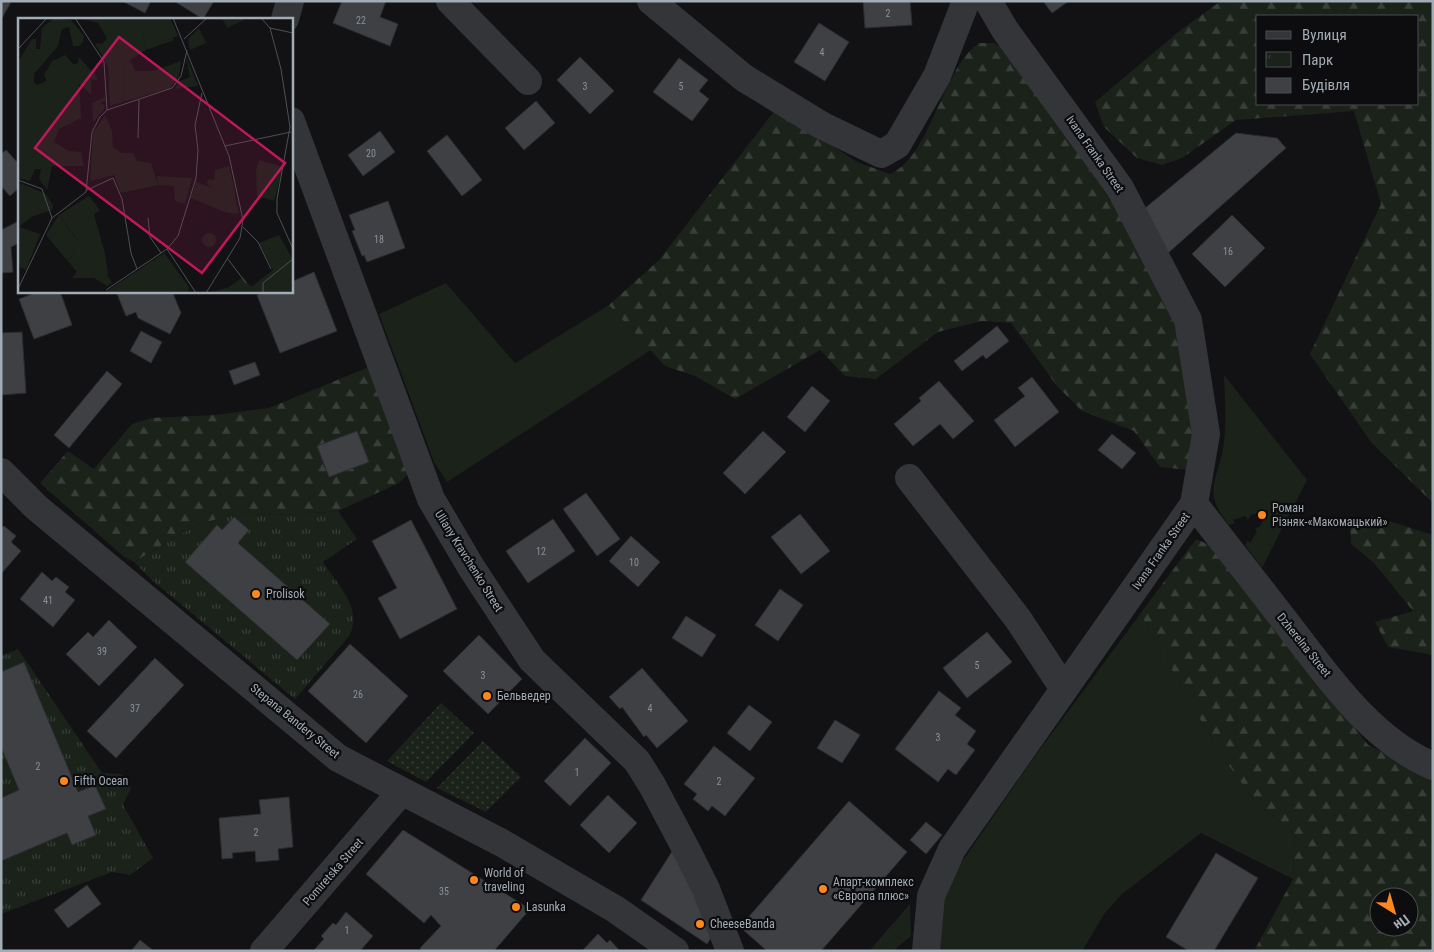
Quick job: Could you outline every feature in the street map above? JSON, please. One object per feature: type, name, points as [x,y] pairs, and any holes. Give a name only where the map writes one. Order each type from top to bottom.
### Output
[{"type":"street","points":[[285,18],[290,1]]},
{"type":"street","points":[[450,1],[528,81]]},
{"type":"street","points":[[652,1],[744,78],[821,125],[881,154],[897,145],[937,76],[966,1]]},
{"type":"street","name":"Ivana Franka Street","points":[[926,951],[931,896],[952,849],[1194,504],[1206,434],[1188,320],[1120,188],[1005,30],[988,1]]},
{"type":"street","name":"Uliany Kravchenko Street","points":[[292,124],[431,499],[471,567],[532,660],[636,761],[652,785],[706,889],[730,951]]},
{"type":"street","name":"Stepana Bandery Street","points":[[1,472],[36,507],[338,758],[518,852],[615,909],[675,951]]},
{"type":"street","points":[[909,478],[1018,619],[1064,689]]},
{"type":"street","name":"Dzherelna Street","points":[[1194,504],[1319,665],[1366,719],[1410,757],[1433,766]]},
{"type":"street","name":"Pomiretska Street","points":[[264,951],[401,792]]},
{"type":"green space","points":[[1221,1],[1433,1],[1433,503],[1371,442],[1310,354],[1381,204],[1354,111],[1236,120],[1182,158],[1162,165],[1137,158],[1104,127],[1095,102],[1182,29]]},
{"type":"green space","points":[[979,43],[994,43],[1002,48],[1110,190],[1177,322],[1195,436],[1189,470],[1160,467],[1134,431],[1082,411],[1057,386],[1011,323],[982,321],[938,332],[876,379],[845,376],[820,350],[735,399],[695,376],[665,366],[609,305],[659,260],[776,109],[857,162],[890,174],[904,165],[916,150],[955,72],[966,55]]},
{"type":"green space","points":[[446,283],[515,363],[609,305],[651,350],[447,482],[434,462],[379,314]]},
{"type":"green space","points":[[369,367],[408,474],[399,483],[338,511],[286,515],[238,513],[197,525],[134,562],[123,556],[40,483],[68,451],[94,469],[132,424],[151,418],[215,415],[269,408]],"holes":[[[357,432],[369,462],[329,477],[317,446]]]},
{"type":"green space","points":[[1224,375],[1307,480],[1262,568],[1245,545],[1248,540],[1250,543],[1257,531],[1255,529],[1260,526],[1269,510],[1251,515],[1248,520],[1245,516],[1233,520],[1235,523],[1229,525],[1218,509],[1214,498],[1214,486],[1224,440]]},
{"type":"green space","name":"Prolisok","points":[[338,511],[357,539],[323,562],[347,597],[353,615],[353,625],[350,635],[295,699],[153,581],[134,562],[197,525],[237,513],[286,515]]},
{"type":"green space","points":[[1373,516],[1433,535],[1433,655],[1388,647],[1375,622],[1413,611],[1374,563],[1351,544],[1350,522]]},
{"type":"green space","points":[[1196,539],[1212,546],[1368,745],[1433,777],[1433,951],[1254,951],[1293,879],[1295,835],[1254,800],[1219,752],[1140,614]]},
{"type":"green space","points":[[1140,614],[1219,752],[1254,800],[1295,835],[1293,879],[1201,833],[1121,895],[1105,913],[1082,951],[939,951],[944,888],[1030,763]]},
{"type":"green space","name":"Fifth Ocean","points":[[18,649],[102,773],[121,774],[131,788],[123,805],[153,858],[130,875],[112,872],[1,914],[1,656]]},
{"type":"green space","points":[[441,703],[474,733],[426,782],[387,761]]},
{"type":"green space","points":[[483,741],[521,777],[486,812],[437,788]]},
{"type":"green space","points":[[910,904],[911,936],[893,951],[869,951]]},
{"type":"building","points":[[1,1],[11,2],[1,20]]},
{"type":"building","points":[[122,1],[151,1],[145,13]]},
{"type":"building","points":[[174,1],[214,1],[204,18]]},
{"type":"building","points":[[342,1],[386,1],[380,17],[398,24],[390,46],[333,23]]},
{"type":"building","points":[[863,1],[910,1],[912,25],[865,28]]},
{"type":"building","points":[[1043,1],[1069,1],[1052,13]]},
{"type":"building","points":[[819,23],[849,42],[825,81],[794,62]]},
{"type":"building","points":[[580,57],[614,91],[590,114],[557,80]]},
{"type":"building","points":[[679,58],[708,80],[699,91],[709,99],[692,121],[653,92]]},
{"type":"building","points":[[536,101],[555,123],[524,150],[505,128]]},
{"type":"building","points":[[380,131],[395,152],[363,176],[348,155]]},
{"type":"building","points":[[1236,133],[1277,138],[1286,148],[1167,254],[1144,209]]},
{"type":"building","points":[[447,135],[482,180],[462,196],[427,151]]},
{"type":"building","points":[[6,150],[18,163],[18,189],[10,196],[1,186],[1,154]]},
{"type":"building","points":[[388,201],[405,248],[367,262],[364,255],[362,256],[352,231],[355,230],[349,215]]},
{"type":"building","points":[[1232,215],[1265,248],[1225,287],[1192,254]]},
{"type":"building","points":[[18,222],[18,244],[11,247],[13,272],[1,273],[1,230]]},
{"type":"building","points":[[314,272],[337,331],[280,353],[257,295],[264,292],[292,292],[292,282]]},
{"type":"building","points":[[37,292],[60,292],[72,325],[34,339],[19,299]]},
{"type":"building","points":[[116,292],[172,292],[181,313],[170,334],[138,318],[136,312],[126,316]]},
{"type":"building","points":[[997,326],[1009,341],[986,359],[983,355],[962,371],[954,361]]},
{"type":"building","points":[[141,331],[162,342],[151,363],[130,351]]},
{"type":"building","points":[[22,332],[26,393],[1,395],[1,333]]},
{"type":"building","points":[[255,362],[260,375],[234,385],[229,371]]},
{"type":"building","points":[[107,371],[122,384],[69,448],[54,435]]},
{"type":"building","points":[[1032,377],[1059,412],[1015,447],[994,420],[1025,396],[1018,388]]},
{"type":"building","points":[[939,381],[974,421],[953,439],[940,424],[913,446],[894,424],[921,401],[919,398]]},
{"type":"building","points":[[812,386],[830,401],[805,432],[787,417]]},
{"type":"building","points":[[357,431],[369,462],[329,477],[317,446]]},
{"type":"building","points":[[763,431],[786,452],[745,494],[723,473]]},
{"type":"building","points":[[1112,434],[1136,453],[1122,469],[1098,450]]},
{"type":"building","points":[[586,493],[620,539],[597,556],[563,509]]},
{"type":"building","points":[[800,514],[830,551],[801,574],[771,537]]},
{"type":"building","points":[[234,517],[249,530],[238,543],[330,624],[297,660],[185,562],[217,525],[222,530]]},
{"type":"building","points":[[553,519],[575,551],[528,583],[506,551]]},
{"type":"building","points":[[411,520],[457,609],[400,639],[378,598],[397,588],[372,541]]},
{"type":"building","points":[[4,526],[16,536],[11,542],[21,551],[1,574],[1,529]]},
{"type":"building","points":[[631,536],[660,562],[638,587],[609,561]]},
{"type":"building","points":[[42,572],[52,581],[56,577],[69,587],[65,592],[75,600],[53,627],[20,599]]},
{"type":"building","points":[[780,589],[803,605],[778,641],[755,625]]},
{"type":"building","points":[[686,616],[716,635],[702,657],[672,638]]},
{"type":"building","points":[[109,620],[137,647],[99,686],[66,654],[88,632],[93,637]]},
{"type":"building","points":[[987,632],[1012,662],[967,698],[943,668]]},
{"type":"building","points":[[479,635],[522,679],[488,714],[443,671]]},
{"type":"building","points":[[350,644],[408,696],[366,743],[308,691]]},
{"type":"building","points":[[155,658],[184,685],[116,758],[87,731]]},
{"type":"building","points":[[24,662],[78,792],[95,785],[106,809],[88,816],[96,835],[72,845],[67,833],[1,861],[1,798],[19,790],[1,747],[1,672]]},
{"type":"building","points":[[642,668],[688,721],[657,748],[646,735],[644,737],[622,707],[620,709],[609,697]]},
{"type":"building","points":[[939,691],[961,708],[955,715],[976,731],[967,744],[975,750],[956,775],[948,769],[938,782],[895,749]]},
{"type":"building","points":[[749,705],[772,722],[750,751],[727,733]]},
{"type":"building","points":[[835,720],[860,735],[842,763],[817,748]]},
{"type":"building","points":[[585,738],[611,763],[570,806],[544,781]]},
{"type":"building","points":[[714,746],[755,778],[725,816],[712,806],[708,811],[693,799],[697,794],[684,784]]},
{"type":"building","points":[[608,795],[637,823],[609,853],[580,825]]},
{"type":"building","points":[[289,797],[293,847],[278,849],[279,860],[256,862],[255,851],[232,853],[233,858],[222,859],[219,818],[261,814],[259,800]]},
{"type":"building","name":"Апарт-комплекс «Європа плюс»","points":[[849,801],[907,852],[821,951],[767,951],[740,927]]},
{"type":"building","points":[[926,822],[942,835],[926,854],[910,840]]},
{"type":"building","points":[[403,830],[530,909],[494,951],[422,951],[420,948],[441,926],[431,915],[424,923],[366,874]]},
{"type":"building","points":[[673,850],[714,933],[707,944],[641,900]]},
{"type":"building","points":[[1216,853],[1258,878],[1214,951],[1189,951],[1166,937]]},
{"type":"building","points":[[87,885],[101,904],[68,928],[54,910]]},
{"type":"building","points":[[346,912],[373,936],[360,951],[313,951],[324,939],[321,936],[333,923],[336,925]]},
{"type":"building","points":[[598,934],[607,943],[610,940],[620,951],[582,951]]},
{"type":"building","points":[[140,940],[154,951],[131,951]]},
{"type":"place","name":"Роман Різняк-«Макомацький»","points":[[1262,515]]},
{"type":"place","name":"Prolisok","points":[[256,594]]},
{"type":"place","name":"Бельведер","points":[[487,696]]},
{"type":"place","name":"Fifth Ocean","points":[[64,781]]},
{"type":"place","name":"World of traveling","points":[[474,880]]},
{"type":"place","name":"Апарт-комплекс «Європа плюс»","points":[[823,889]]},
{"type":"place","name":"Lasunka","points":[[516,907]]},
{"type":"place","name":"CheeseBanda","points":[[700,924]]}]
